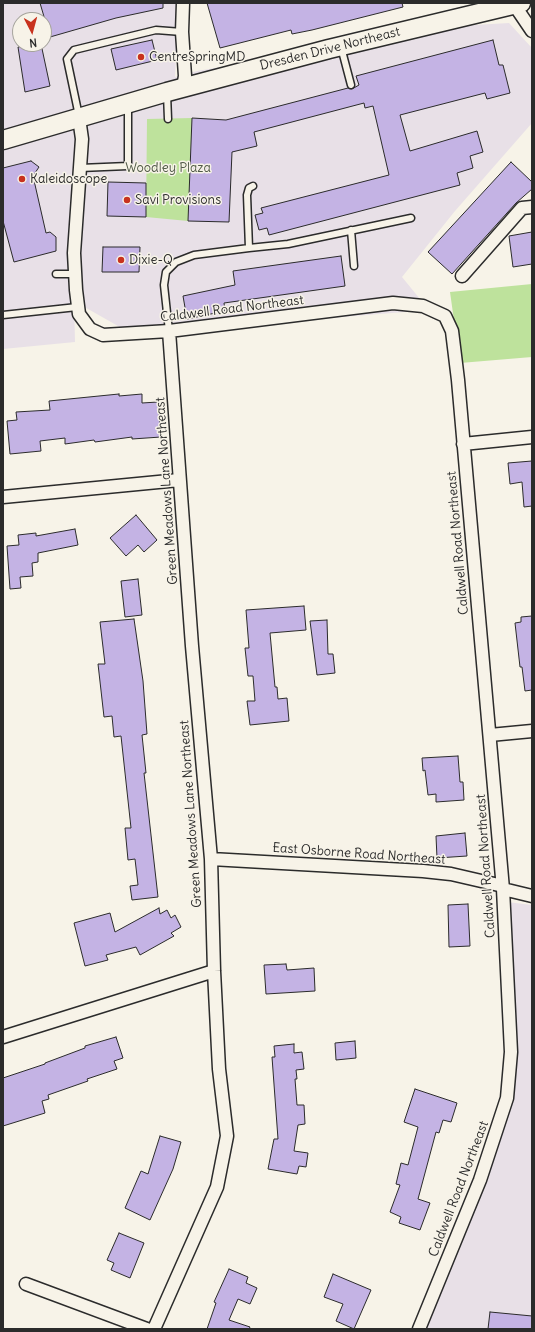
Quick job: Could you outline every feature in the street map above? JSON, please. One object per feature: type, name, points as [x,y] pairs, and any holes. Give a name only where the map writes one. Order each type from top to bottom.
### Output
[{"type":"street","points":[[175,90],[185,76],[182,32],[183,3]]},
{"type":"street","points":[[515,3],[532,31]]},
{"type":"street","name":"Dresden Drive Northeast","points":[[3,140],[175,90],[341,46],[515,3]]},
{"type":"street","name":"Caldwell Road Northeast","points":[[79,118],[82,139],[74,254],[77,307],[79,314],[90,328],[103,335],[169,331],[393,302],[423,306],[445,316],[452,331],[503,888],[511,1052],[507,1098],[480,1180],[419,1329]]},
{"type":"street","points":[[462,276],[522,208],[532,207]]},
{"type":"street","name":"Green Meadows Lane Northeast","points":[[154,1329],[217,1187],[227,1136],[219,1069],[214,971],[211,859],[179,480],[169,331]]},
{"type":"street","points":[[463,444],[532,437]]},
{"type":"street","points":[[3,497],[179,480]]},
{"type":"street","points":[[490,735],[532,731]]},
{"type":"street","name":"East Osborne Road Northeast","points":[[211,859],[423,871],[451,874],[532,896]]},
{"type":"street","points":[[3,1037],[214,971]]},
{"type":"street","points":[[26,1284],[147,1329]]},
{"type":"lane","points":[[79,118],[67,59],[74,50],[156,30],[182,32]]},
{"type":"lane","points":[[341,46],[351,85]]},
{"type":"lane","points":[[168,119],[175,90]]},
{"type":"lane","points":[[80,168],[128,166],[128,104]]},
{"type":"lane","points":[[249,248],[247,194],[249,188],[253,186]]},
{"type":"lane","points":[[169,331],[164,285],[166,272],[176,262],[194,255],[288,244],[411,218]]},
{"type":"lane","points":[[351,230],[354,266]]},
{"type":"lane","points":[[56,274],[76,274]]},
{"type":"lane","points":[[3,315],[77,307]]},
{"type":"shaded area","points":[[3,3],[179,3],[175,77],[197,71],[329,49],[406,29],[509,23],[532,48],[532,123],[455,211],[402,277],[429,310],[132,334],[74,301],[75,342],[3,349]]},
{"type":"shaded area","points":[[507,902],[532,905],[532,1329],[422,1329],[452,1263],[513,1098]]},
{"type":"green space","name":"Woodley Plaza","points":[[192,118],[188,221],[146,217],[147,119]]},
{"type":"green space","points":[[532,284],[532,357],[460,363],[450,292]]},
{"type":"building","points":[[40,3],[163,3],[163,8],[116,18],[52,36],[52,12],[43,12]]},
{"type":"building","points":[[207,3],[402,3],[403,7],[312,30],[292,34],[291,30],[220,48]]},
{"type":"building","points":[[152,40],[157,60],[116,70],[111,49]]},
{"type":"building","points":[[493,40],[499,65],[503,65],[510,93],[487,99],[485,93],[400,115],[410,151],[477,131],[483,152],[470,156],[473,168],[457,173],[460,185],[269,235],[267,228],[259,230],[255,215],[263,213],[261,208],[389,175],[373,106],[365,108],[364,103],[254,132],[257,146],[232,152],[229,222],[188,221],[192,118],[226,120],[348,88],[352,89],[359,85],[356,76]]},
{"type":"building","points":[[19,52],[43,52],[50,86],[25,92]]},
{"type":"building","points":[[31,161],[39,167],[33,176],[46,233],[50,232],[56,237],[56,251],[14,262],[3,221],[3,168]]},
{"type":"building","points":[[511,162],[532,182],[532,189],[516,203],[452,274],[428,252]]},
{"type":"building","name":"Savi Provisions","points":[[108,182],[146,183],[146,217],[107,216]]},
{"type":"building","points":[[532,232],[532,264],[513,267],[509,236]]},
{"type":"building","name":"Dixie-Q","points":[[103,247],[140,247],[139,272],[102,272]]},
{"type":"building","points":[[341,256],[345,286],[224,303],[225,311],[187,319],[183,296],[235,285],[233,271]]},
{"type":"building","points":[[119,394],[119,396],[142,394],[142,403],[158,402],[161,437],[132,439],[132,437],[65,444],[65,438],[40,441],[41,451],[10,454],[7,421],[17,420],[16,412],[50,410],[49,401]]},
{"type":"building","points":[[532,461],[532,506],[524,507],[522,482],[510,484],[508,463]]},
{"type":"building","points":[[136,515],[157,540],[144,552],[138,545],[126,556],[110,538]]},
{"type":"building","points":[[75,529],[78,545],[38,553],[38,562],[32,563],[33,576],[20,577],[21,588],[10,589],[7,546],[19,545],[18,535],[36,533],[36,536]]},
{"type":"building","points":[[138,579],[142,615],[125,617],[121,581]]},
{"type":"building","points":[[304,606],[306,630],[270,633],[275,687],[277,687],[278,699],[287,698],[289,721],[250,725],[247,701],[255,701],[253,676],[248,676],[245,648],[249,648],[246,610]]},
{"type":"building","points":[[532,616],[532,690],[525,691],[522,667],[520,667],[515,623],[521,622],[521,617]]},
{"type":"building","points":[[134,619],[143,681],[147,734],[142,735],[146,773],[144,773],[158,897],[132,900],[130,886],[138,885],[135,859],[128,860],[125,828],[131,828],[121,736],[114,737],[112,716],[104,717],[98,664],[105,664],[100,622]]},
{"type":"building","points":[[327,620],[328,654],[333,654],[335,673],[317,675],[310,621]]},
{"type":"building","points":[[458,756],[460,782],[463,782],[464,800],[436,802],[436,794],[428,795],[422,758]]},
{"type":"building","points":[[465,833],[467,856],[437,858],[436,836]]},
{"type":"building","points":[[468,904],[470,946],[449,947],[448,905]]},
{"type":"building","points":[[159,908],[160,914],[167,910],[171,918],[175,915],[181,927],[171,933],[174,936],[140,955],[136,947],[106,955],[108,960],[85,966],[74,923],[110,913],[115,932]]},
{"type":"building","points":[[286,964],[287,970],[314,968],[315,991],[266,994],[264,965]]},
{"type":"building","points":[[116,1037],[123,1058],[114,1061],[117,1069],[87,1079],[88,1081],[48,1095],[49,1099],[42,1101],[45,1113],[3,1126],[3,1078],[45,1064],[85,1048],[85,1046]]},
{"type":"building","points":[[355,1041],[356,1058],[336,1060],[335,1043]]},
{"type":"building","points":[[294,1044],[294,1053],[302,1052],[304,1069],[296,1070],[297,1079],[295,1079],[297,1105],[304,1105],[305,1124],[298,1125],[294,1151],[308,1153],[306,1167],[299,1166],[297,1174],[268,1169],[274,1139],[278,1139],[272,1057],[275,1057],[274,1046]]},
{"type":"building","points":[[415,1089],[457,1103],[451,1122],[443,1120],[439,1133],[436,1132],[418,1199],[430,1203],[420,1230],[399,1223],[401,1217],[390,1212],[400,1185],[396,1184],[401,1163],[408,1165],[418,1127],[404,1122]]},
{"type":"building","points":[[160,1136],[181,1142],[173,1169],[150,1220],[125,1208],[141,1171],[148,1174]]},
{"type":"building","points":[[119,1233],[144,1243],[130,1278],[111,1270],[114,1263],[107,1260]]},
{"type":"building","points":[[229,1269],[248,1277],[246,1283],[257,1288],[250,1304],[238,1299],[229,1320],[250,1327],[249,1329],[207,1329],[216,1303],[214,1302]]},
{"type":"building","points":[[333,1274],[371,1290],[354,1329],[336,1321],[343,1304],[324,1297]]},
{"type":"building","points":[[490,1312],[532,1316],[532,1329],[488,1329]]},
{"type":"place","name":"CentreSpringMD","points":[[141,57]]},
{"type":"place","name":"Kaleidoscope","points":[[22,179]]},
{"type":"place","name":"Savi Provisions","points":[[127,200]]},
{"type":"place","name":"Dixie-Q","points":[[121,260]]}]
